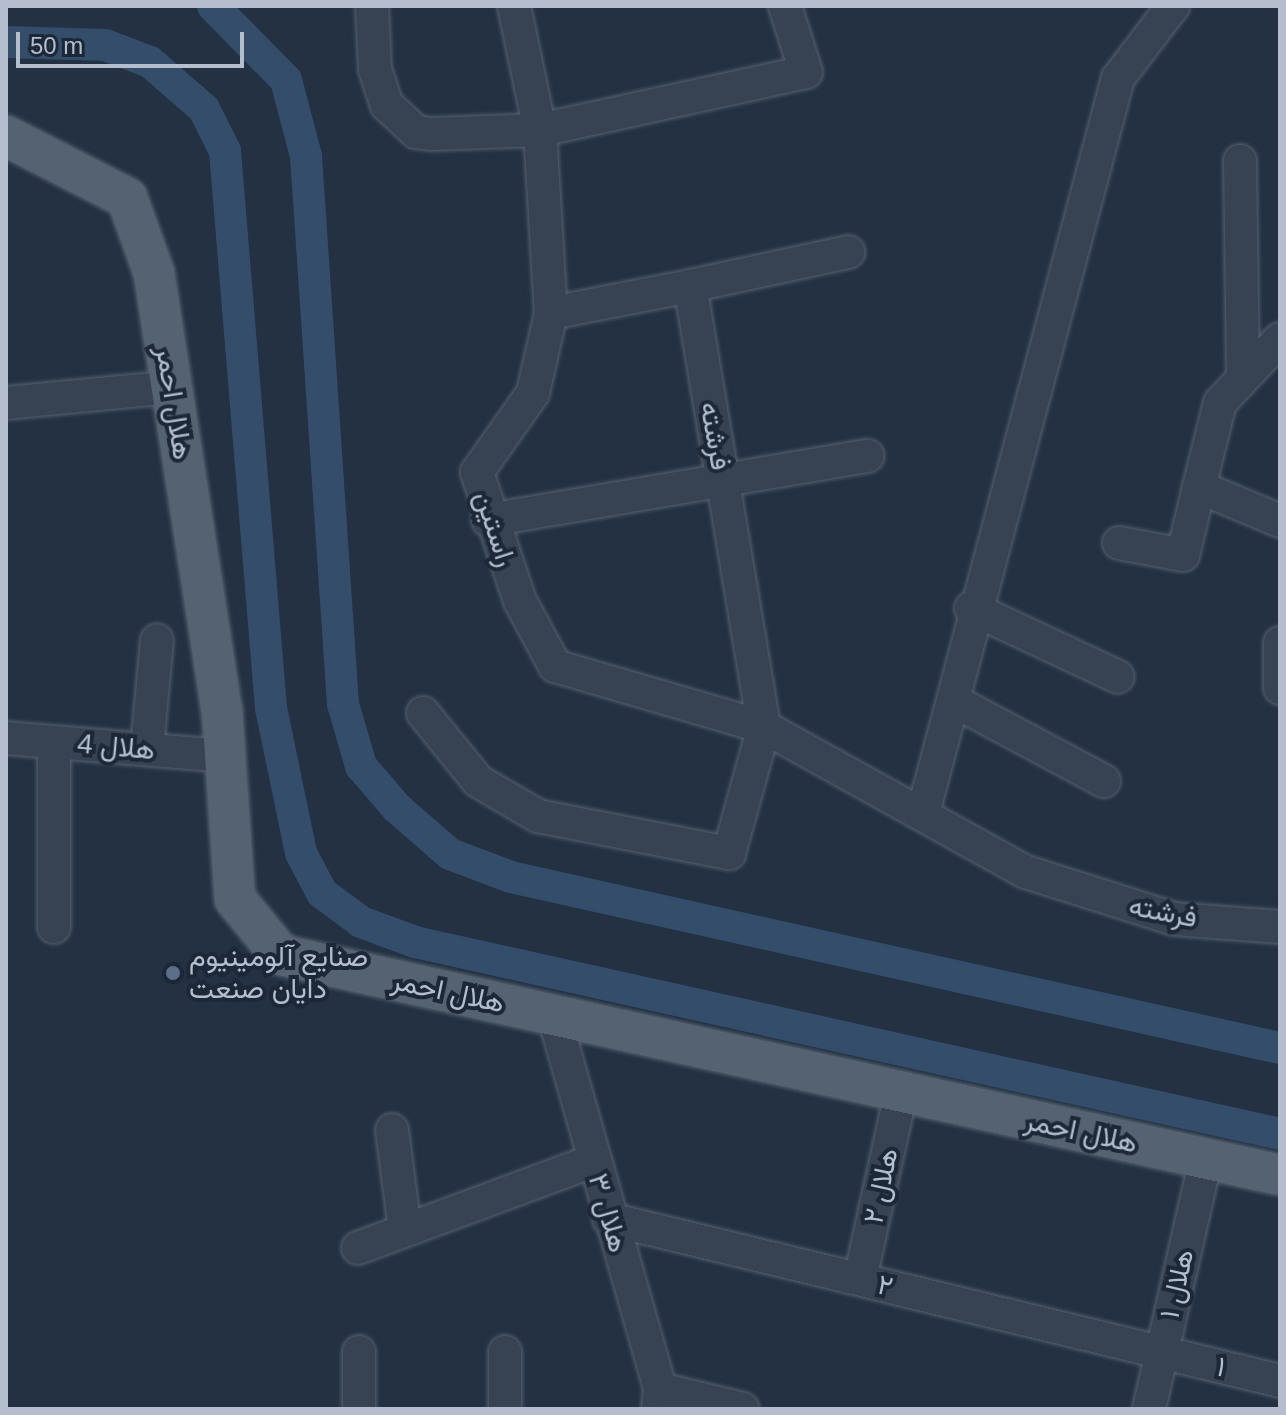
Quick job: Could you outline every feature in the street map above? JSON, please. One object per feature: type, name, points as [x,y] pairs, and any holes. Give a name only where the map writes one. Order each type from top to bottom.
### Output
[{"type":"main road","name":"هلال احمر","points":[[6,136],[127,198],[154,273],[225,756],[235,899],[281,955],[1280,1175]]},
{"type":"street","points":[[372,6],[381,92],[416,132],[540,130],[806,72],[785,6]]},
{"type":"street","name":"راستین","points":[[514,6],[540,130],[551,313],[533,393],[477,472],[488,520],[555,666],[764,727],[923,813]]},
{"type":"street","points":[[923,813],[954,701],[971,608],[1118,78],[1173,6]]},
{"type":"street","points":[[1240,161],[1243,373]]},
{"type":"street","points":[[551,313],[848,252]]},
{"type":"street","name":"فرشته","points":[[690,286],[764,727]]},
{"type":"street","points":[[1119,543],[1183,555],[1220,403],[1243,373],[1280,339]]},
{"type":"street","points":[[6,403],[171,387]]},
{"type":"street","points":[[488,520],[868,456]]},
{"type":"street","points":[[1199,487],[1280,521]]},
{"type":"street","points":[[971,608],[1118,677]]},
{"type":"street","points":[[147,749],[157,640]]},
{"type":"street","points":[[1280,643],[1280,688]]},
{"type":"street","points":[[954,701],[1104,781]]},
{"type":"street","points":[[423,713],[478,781],[538,816],[729,853],[764,727]]},
{"type":"street","name":"هلال 4","points":[[6,738],[225,756]]},
{"type":"street","points":[[54,742],[54,927]]},
{"type":"street","name":"فرشته","points":[[923,813],[1026,872],[1101,899],[1174,919],[1280,927]]},
{"type":"street","name":"هلال ۳","points":[[554,1016],[659,1399]]},
{"type":"street","name":"هلال ۲","points":[[860,1279],[901,1092]]},
{"type":"street","points":[[392,1130],[405,1230]]},
{"type":"street","name":"هلال ۱","points":[[1149,1409],[1206,1159]]},
{"type":"street","points":[[358,1248],[593,1161]]},
{"type":"street","name":"۲","points":[[609,1219],[1162,1352]]},
{"type":"street","points":[[359,1352],[359,1409]]},
{"type":"street","points":[[505,1352],[505,1409]]},
{"type":"street","name":"۱","points":[[1162,1352],[1280,1381]]},
{"type":"street","points":[[659,1399],[743,1409]]},
{"type":"waterway","points":[[213,6],[286,80],[306,156],[343,704],[361,766],[397,808],[450,854],[511,877],[1280,1048]]},
{"type":"waterway","points":[[6,42],[105,45],[150,62],[204,109],[225,151],[271,708],[301,853],[322,893],[361,922],[415,942],[1280,1134]]},
{"type":"place","name":"صنايع آلومینیوم دایان صنعت","points":[[173,973]]}]
